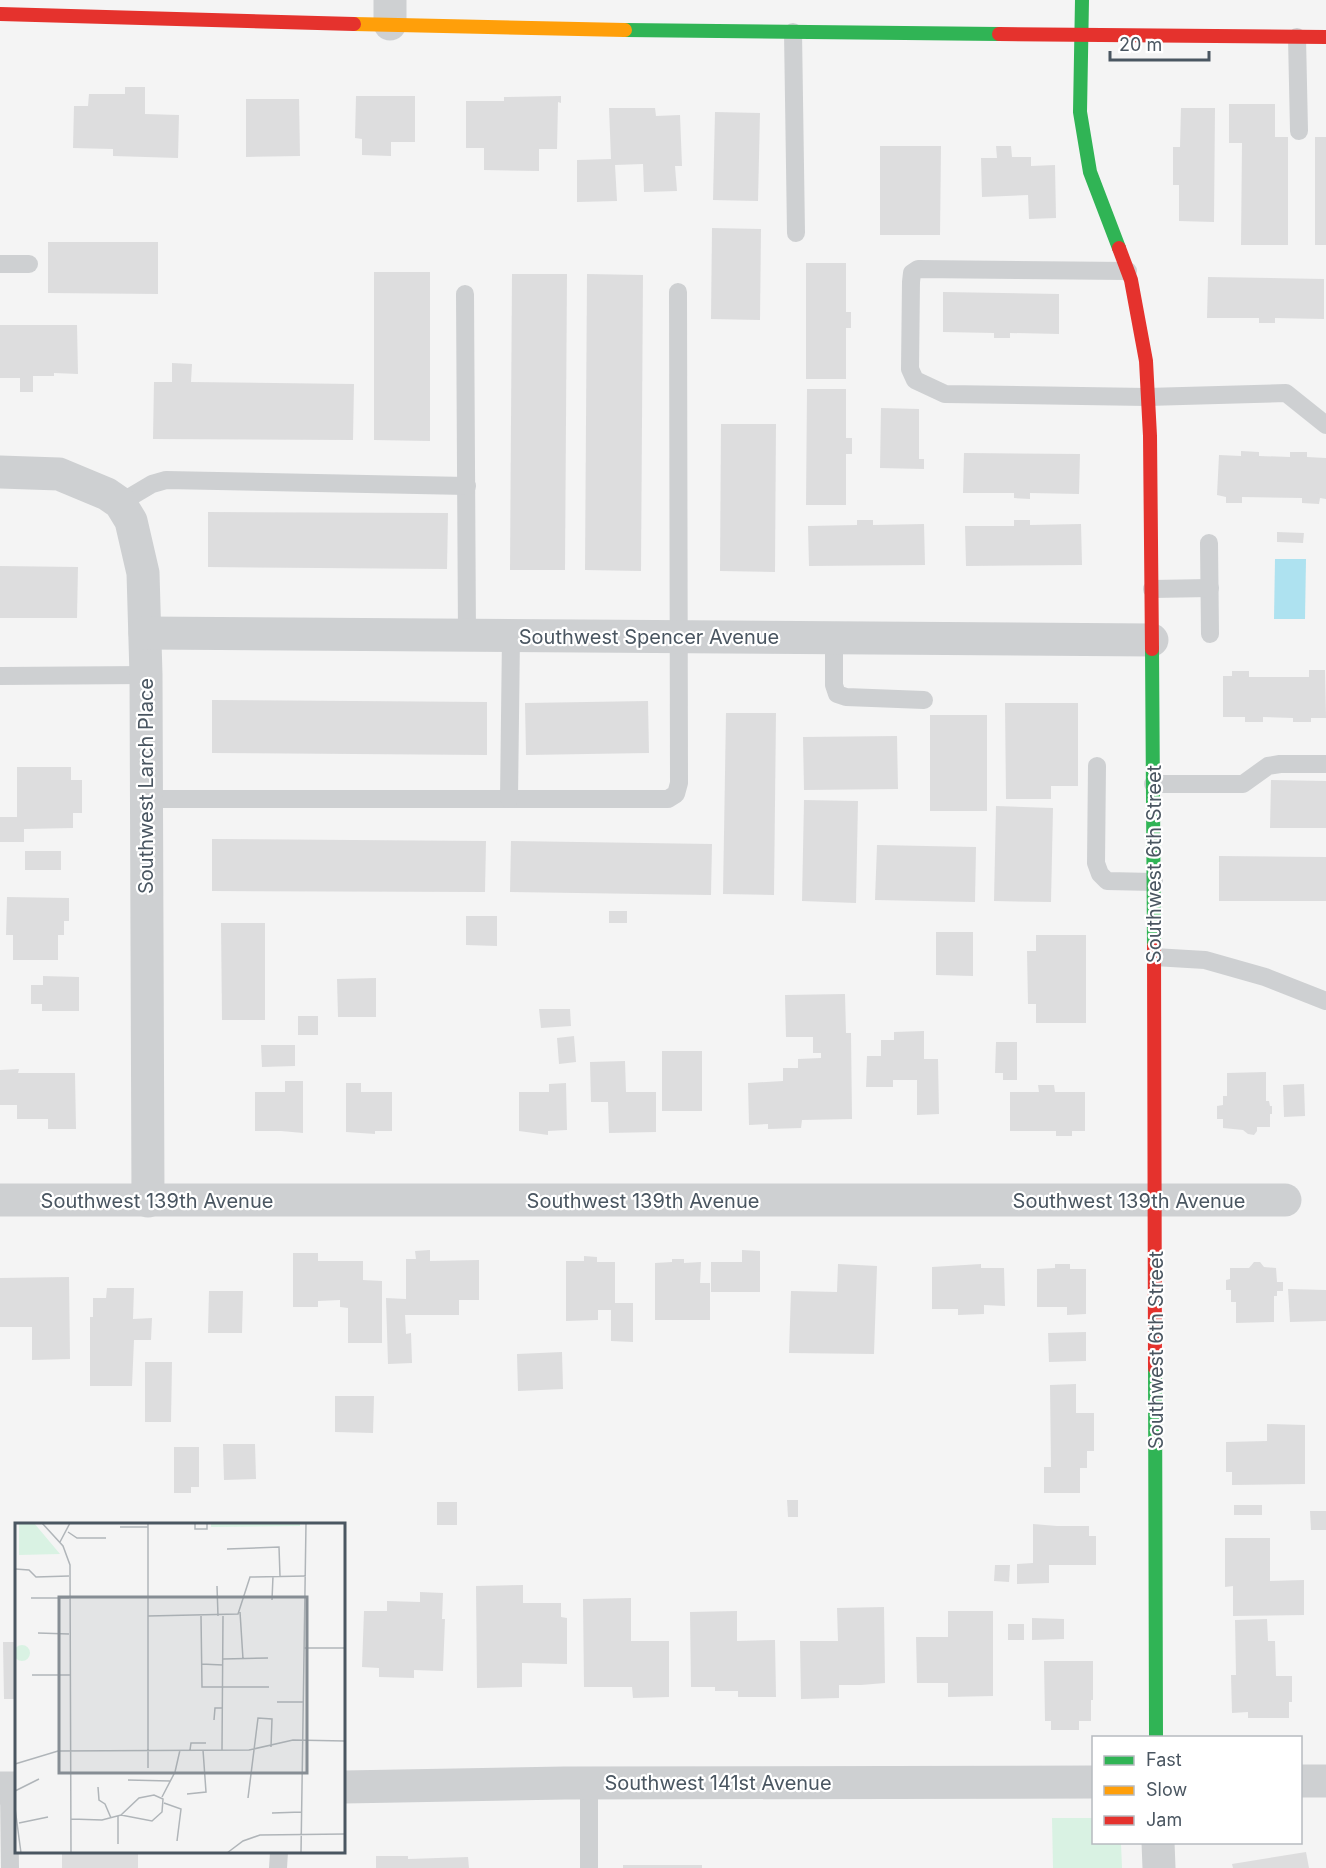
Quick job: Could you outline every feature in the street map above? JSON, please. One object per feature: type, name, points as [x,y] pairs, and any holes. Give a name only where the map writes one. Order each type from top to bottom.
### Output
[{"type":"street","name":"Southwest 6th Street","points":[[1083,0],[1080,112],[1090,172],[1131,280],[1146,361],[1148,397],[1154,882],[1156,1736]]},
{"type":"street","points":[[0,14],[390,12],[553,29],[1326,37]]},
{"type":"street","points":[[0,472],[59,474],[107,494],[120,503]]},
{"type":"street","name":"Southwest Larch Place","points":[[120,503],[131,520],[144,573],[148,1201]]},
{"type":"street","name":"Southwest Spencer Avenue","points":[[145,633],[1152,640]]},
{"type":"street","name":"Southwest 139th Avenue","points":[[0,1200],[1285,1200]]},
{"type":"street","points":[[1302,1781],[1326,1781]]},
{"type":"street","name":"Southwest 141st Avenue","points":[[345,1787],[1092,1782]]},
{"type":"street","points":[[1158,1844],[1159,1868]]},
{"type":"lane","points":[[793,32],[796,233]]},
{"type":"lane","points":[[1297,37],[1299,131]]},
{"type":"lane","points":[[0,264],[29,264]]},
{"type":"lane","points":[[1128,271],[918,269],[912,273],[911,282],[910,369],[915,380],[945,394],[1148,397],[1286,393],[1326,425]]},
{"type":"lane","points":[[146,800],[668,799],[676,794],[679,783],[678,292]]},
{"type":"lane","points":[[465,294],[467,636]]},
{"type":"lane","points":[[120,503],[152,484],[166,480],[467,486]]},
{"type":"lane","points":[[1209,543],[1210,634]]},
{"type":"lane","points":[[1152,589],[1210,588]]},
{"type":"lane","points":[[509,799],[511,636]]},
{"type":"lane","points":[[834,638],[834,685],[837,694],[846,697],[924,700]]},
{"type":"lane","points":[[0,676],[146,675]]},
{"type":"lane","points":[[1153,784],[1243,784],[1268,766],[1326,764]]},
{"type":"lane","points":[[1097,766],[1096,863],[1100,874],[1107,881],[1154,882]]},
{"type":"lane","points":[[1154,957],[1205,960],[1265,977],[1326,1001]]},
{"type":"lane","points":[[589,1784],[589,1868]]},
{"type":"lane","points":[[9,1788],[10,1868]]},
{"type":"lane","points":[[278,1868],[279,1853]]},
{"type":"green space","points":[[1052,1818],[1092,1818],[1092,1844],[1121,1844],[1122,1868],[1053,1868]]},
{"type":"water","points":[[1275,559],[1306,559],[1305,619],[1274,619]]},
{"type":"building","points":[[125,87],[145,87],[145,114],[179,115],[178,158],[113,156],[113,149],[73,148],[74,106],[88,106],[89,94],[125,94]]},
{"type":"building","points":[[356,96],[415,96],[415,142],[391,142],[391,156],[362,155],[362,139],[355,138]]},
{"type":"building","points":[[561,96],[561,103],[558,102],[557,149],[539,149],[539,171],[484,170],[484,148],[466,148],[466,101],[504,101],[504,97]]},
{"type":"building","points":[[246,99],[299,99],[300,156],[246,157]]},
{"type":"building","points":[[1229,104],[1275,104],[1275,137],[1288,137],[1288,245],[1241,245],[1242,143],[1229,143]]},
{"type":"building","points":[[609,108],[655,108],[656,116],[680,115],[682,166],[675,166],[677,191],[644,192],[643,164],[615,165],[617,201],[577,202],[577,160],[611,159]]},
{"type":"building","points":[[1181,108],[1215,108],[1214,222],[1179,221],[1179,185],[1173,185],[1173,147],[1180,147]]},
{"type":"building","points":[[715,112],[760,113],[758,201],[713,200]]},
{"type":"building","points":[[1315,137],[1326,137],[1326,245],[1315,245]]},
{"type":"building","points":[[880,146],[941,146],[940,235],[880,235]]},
{"type":"building","points":[[996,146],[1011,146],[1012,157],[1031,157],[1031,166],[1055,165],[1056,218],[1029,219],[1028,195],[982,197],[981,158],[997,158]]},
{"type":"building","points":[[712,228],[761,229],[760,320],[711,319]]},
{"type":"building","points":[[48,242],[158,242],[158,294],[48,293]]},
{"type":"building","points":[[806,263],[846,263],[846,312],[851,312],[851,328],[846,328],[846,379],[806,379]]},
{"type":"building","points":[[374,272],[430,272],[430,441],[374,440]]},
{"type":"building","points":[[512,274],[567,274],[565,570],[510,570]]},
{"type":"building","points":[[587,274],[643,275],[641,571],[585,570]]},
{"type":"building","points":[[1208,277],[1324,279],[1324,319],[1275,318],[1275,323],[1259,323],[1259,318],[1207,318]]},
{"type":"building","points":[[943,292],[1059,294],[1059,334],[1010,333],[1010,338],[994,338],[994,333],[943,332]]},
{"type":"building","points":[[0,325],[77,325],[78,374],[54,373],[54,376],[33,376],[33,392],[20,392],[20,378],[0,378]]},
{"type":"building","points":[[172,363],[192,364],[191,382],[354,384],[353,440],[153,439],[154,382],[172,382]]},
{"type":"building","points":[[807,389],[846,389],[846,438],[852,438],[852,454],[846,454],[846,505],[806,505]]},
{"type":"building","points":[[881,408],[919,409],[919,459],[924,459],[924,469],[880,468]]},
{"type":"building","points":[[721,424],[776,424],[775,572],[720,571]]},
{"type":"building","points":[[1241,451],[1259,452],[1259,456],[1290,457],[1290,452],[1307,452],[1307,457],[1326,458],[1326,499],[1320,498],[1319,504],[1302,503],[1302,498],[1242,497],[1242,503],[1226,503],[1226,497],[1217,495],[1219,455],[1241,456]]},
{"type":"building","points":[[964,453],[1080,454],[1079,494],[1030,493],[1030,499],[1014,498],[1014,493],[963,493]]},
{"type":"building","points":[[208,512],[448,513],[447,569],[208,567]]},
{"type":"building","points":[[857,520],[873,520],[873,525],[924,524],[925,565],[809,566],[808,526],[857,525]]},
{"type":"building","points":[[1014,520],[1030,520],[1030,525],[1081,524],[1082,565],[966,566],[965,526],[1014,526]]},
{"type":"building","points":[[1277,532],[1304,533],[1303,543],[1277,542]]},
{"type":"building","points":[[0,566],[78,567],[77,618],[0,618]]},
{"type":"building","points":[[1309,670],[1325,670],[1326,718],[1311,718],[1311,722],[1293,722],[1293,718],[1263,717],[1263,722],[1245,722],[1245,717],[1223,717],[1223,676],[1232,676],[1232,671],[1249,671],[1249,677],[1309,677]]},
{"type":"building","points":[[212,700],[487,702],[487,755],[212,753]]},
{"type":"building","points":[[648,701],[649,753],[526,755],[525,703]]},
{"type":"building","points":[[1005,703],[1078,703],[1078,786],[1051,786],[1051,799],[1006,799]]},
{"type":"building","points":[[726,713],[776,713],[774,895],[723,894]]},
{"type":"building","points":[[930,715],[987,715],[987,811],[930,811]]},
{"type":"building","points":[[897,736],[898,789],[804,790],[803,737]]},
{"type":"building","points":[[17,767],[71,767],[71,780],[82,780],[82,813],[73,813],[73,828],[24,829],[24,842],[0,842],[0,817],[17,817]]},
{"type":"building","points":[[1271,780],[1326,781],[1326,828],[1270,828]]},
{"type":"building","points":[[804,800],[858,801],[856,903],[802,901]]},
{"type":"building","points":[[996,806],[1053,808],[1051,902],[994,901]]},
{"type":"building","points":[[212,839],[486,841],[485,892],[212,891]]},
{"type":"building","points":[[511,841],[712,844],[711,895],[510,892]]},
{"type":"building","points":[[877,845],[976,847],[975,902],[875,900]]},
{"type":"building","points":[[25,851],[61,851],[61,870],[25,870]]},
{"type":"building","points":[[1219,856],[1326,857],[1326,901],[1219,901]]},
{"type":"building","points":[[7,897],[69,898],[69,921],[64,921],[64,935],[58,935],[58,960],[13,960],[13,935],[6,935]]},
{"type":"building","points":[[609,911],[627,911],[627,923],[609,923]]},
{"type":"building","points":[[466,916],[497,916],[497,946],[466,945]]},
{"type":"building","points":[[221,923],[265,923],[265,1020],[222,1020]]},
{"type":"building","points":[[936,932],[973,932],[973,976],[936,975]]},
{"type":"building","points":[[1036,935],[1086,935],[1086,1023],[1036,1023],[1036,1004],[1028,1004],[1027,951],[1036,951]]},
{"type":"building","points":[[43,976],[79,977],[79,1011],[42,1011],[42,1004],[31,1004],[31,985],[43,985]]},
{"type":"building","points":[[376,978],[376,1017],[338,1017],[337,979]]},
{"type":"building","points":[[845,994],[846,1033],[851,1033],[852,1119],[802,1120],[801,1128],[768,1129],[768,1124],[749,1125],[748,1083],[783,1081],[783,1068],[798,1068],[798,1059],[821,1058],[821,1053],[813,1053],[813,1037],[786,1037],[785,995]]},
{"type":"building","points":[[539,1009],[570,1009],[571,1026],[541,1028]]},
{"type":"building","points":[[298,1016],[318,1016],[318,1035],[298,1035]]},
{"type":"building","points":[[924,1031],[924,1059],[938,1059],[939,1114],[917,1115],[917,1080],[893,1080],[893,1087],[866,1087],[867,1056],[881,1056],[881,1040],[894,1040],[894,1032]]},
{"type":"building","points":[[574,1036],[576,1062],[559,1064],[557,1038]]},
{"type":"building","points":[[996,1042],[1017,1042],[1017,1080],[1003,1080],[1003,1073],[995,1073]]},
{"type":"building","points":[[261,1045],[295,1045],[295,1066],[262,1067]]},
{"type":"building","points":[[662,1051],[702,1051],[702,1111],[662,1111]]},
{"type":"building","points":[[625,1061],[626,1092],[656,1092],[656,1132],[609,1133],[608,1102],[591,1102],[590,1062]]},
{"type":"building","points":[[19,1069],[18,1073],[75,1073],[76,1129],[48,1129],[48,1119],[17,1119],[17,1105],[0,1105],[0,1070]]},
{"type":"building","points":[[1266,1072],[1266,1101],[1269,1101],[1272,1106],[1270,1127],[1257,1127],[1254,1135],[1243,1130],[1223,1128],[1223,1119],[1217,1119],[1217,1106],[1223,1105],[1223,1096],[1227,1096],[1227,1073]]},
{"type":"building","points":[[285,1081],[303,1081],[303,1133],[255,1131],[255,1092],[285,1092]]},
{"type":"building","points":[[346,1083],[361,1083],[361,1092],[392,1092],[392,1131],[375,1131],[375,1134],[346,1132]]},
{"type":"building","points":[[566,1083],[567,1130],[548,1131],[548,1135],[519,1131],[519,1092],[549,1092],[549,1084]]},
{"type":"building","points":[[1304,1084],[1305,1116],[1284,1117],[1283,1085]]},
{"type":"building","points":[[1038,1085],[1054,1085],[1055,1092],[1085,1092],[1085,1131],[1072,1131],[1072,1136],[1056,1136],[1056,1131],[1010,1131],[1010,1092],[1039,1092]]},
{"type":"building","points":[[430,1250],[430,1261],[479,1260],[479,1300],[459,1300],[459,1315],[405,1315],[406,1334],[411,1333],[412,1363],[388,1364],[386,1298],[406,1299],[406,1259],[416,1259],[415,1251]]},
{"type":"building","points":[[742,1250],[760,1251],[760,1292],[711,1292],[711,1262],[742,1262]]},
{"type":"building","points":[[293,1253],[318,1253],[318,1261],[363,1261],[363,1280],[382,1281],[382,1343],[348,1343],[348,1308],[340,1307],[340,1300],[318,1301],[318,1307],[293,1307]]},
{"type":"building","points":[[584,1256],[597,1257],[597,1262],[615,1262],[615,1303],[633,1303],[633,1342],[611,1341],[611,1310],[598,1310],[598,1320],[566,1321],[566,1261],[584,1261]]},
{"type":"building","points":[[672,1259],[684,1259],[684,1263],[701,1262],[700,1283],[710,1283],[710,1320],[655,1320],[655,1263],[672,1262]]},
{"type":"building","points":[[1254,1262],[1260,1262],[1264,1267],[1276,1268],[1277,1282],[1283,1282],[1283,1291],[1277,1291],[1277,1296],[1274,1296],[1274,1322],[1236,1323],[1236,1302],[1231,1302],[1231,1290],[1226,1290],[1226,1280],[1230,1279],[1230,1268],[1249,1268]]},
{"type":"building","points":[[838,1264],[877,1266],[874,1354],[789,1353],[791,1291],[837,1292]]},
{"type":"building","points":[[981,1264],[981,1268],[1004,1268],[1005,1306],[984,1305],[984,1314],[958,1315],[958,1309],[932,1309],[932,1267]]},
{"type":"building","points":[[1055,1264],[1070,1264],[1070,1269],[1086,1269],[1086,1314],[1067,1315],[1067,1307],[1037,1307],[1037,1269],[1055,1268]]},
{"type":"building","points":[[69,1277],[70,1359],[32,1360],[32,1327],[0,1327],[0,1278]]},
{"type":"building","points":[[107,1288],[134,1288],[133,1319],[152,1318],[151,1340],[134,1340],[132,1386],[90,1386],[90,1317],[93,1317],[93,1298],[106,1298]]},
{"type":"building","points":[[1288,1289],[1326,1290],[1326,1321],[1290,1322]]},
{"type":"building","points":[[209,1291],[243,1291],[242,1333],[208,1333]]},
{"type":"building","points":[[1086,1332],[1086,1361],[1049,1362],[1048,1333]]},
{"type":"building","points":[[562,1352],[563,1389],[518,1391],[517,1354]]},
{"type":"building","points":[[145,1362],[172,1362],[171,1422],[145,1422]]},
{"type":"building","points":[[1076,1384],[1076,1413],[1094,1413],[1094,1451],[1087,1451],[1087,1468],[1080,1468],[1080,1493],[1044,1493],[1044,1467],[1051,1467],[1050,1385]]},
{"type":"building","points":[[335,1396],[374,1396],[373,1433],[335,1432]]},
{"type":"building","points":[[1267,1424],[1305,1425],[1305,1484],[1232,1485],[1232,1472],[1226,1472],[1226,1442],[1267,1441]]},
{"type":"building","points":[[223,1444],[255,1444],[256,1479],[224,1480]]},
{"type":"building","points":[[174,1447],[199,1447],[199,1487],[191,1487],[191,1493],[174,1493]]},
{"type":"building","points":[[787,1500],[798,1500],[798,1517],[788,1517]]},
{"type":"building","points":[[437,1502],[457,1502],[457,1525],[437,1525]]},
{"type":"building","points":[[1234,1505],[1262,1505],[1262,1515],[1234,1515]]},
{"type":"building","points":[[1310,1511],[1326,1511],[1326,1530],[1311,1530]]},
{"type":"building","points":[[1033,1524],[1089,1526],[1089,1536],[1096,1536],[1096,1565],[1049,1565],[1049,1583],[1017,1584],[1017,1564],[1033,1563]]},
{"type":"building","points":[[1225,1538],[1270,1538],[1270,1581],[1304,1580],[1304,1615],[1233,1616],[1233,1586],[1225,1587]]},
{"type":"building","points":[[995,1565],[1010,1565],[1009,1582],[994,1581]]},
{"type":"building","points":[[523,1585],[523,1603],[561,1603],[561,1617],[567,1618],[567,1664],[522,1663],[522,1687],[477,1688],[476,1586]]},
{"type":"building","points":[[420,1592],[443,1593],[442,1619],[445,1619],[443,1671],[414,1670],[414,1678],[379,1677],[379,1668],[362,1667],[364,1611],[387,1611],[387,1601],[420,1602]]},
{"type":"building","points":[[631,1598],[631,1641],[669,1641],[669,1697],[633,1698],[632,1687],[584,1687],[583,1599]]},
{"type":"building","points":[[884,1607],[885,1683],[839,1685],[839,1698],[801,1699],[800,1641],[838,1641],[837,1608]]},
{"type":"building","points":[[737,1611],[737,1641],[775,1640],[776,1697],[738,1697],[738,1691],[715,1691],[715,1687],[691,1687],[690,1612]]},
{"type":"building","points":[[948,1611],[993,1611],[993,1696],[948,1697],[948,1683],[917,1683],[916,1637],[948,1637]]},
{"type":"building","points":[[1032,1618],[1064,1619],[1064,1639],[1032,1640]]},
{"type":"building","points":[[1267,1619],[1268,1641],[1275,1641],[1276,1676],[1292,1676],[1292,1702],[1289,1702],[1289,1718],[1248,1718],[1248,1712],[1232,1713],[1231,1675],[1236,1675],[1235,1620]]},
{"type":"building","points":[[1008,1624],[1024,1624],[1024,1640],[1008,1640]]},
{"type":"building","points":[[3,1642],[15,1642],[15,1706],[14,1699],[4,1699]]},
{"type":"building","points":[[1044,1661],[1093,1661],[1091,1721],[1079,1721],[1079,1730],[1051,1730],[1051,1721],[1045,1721]]},
{"type":"building","points":[[1306,1852],[1309,1868],[1233,1868],[1232,1864]]},
{"type":"building","points":[[62,1853],[138,1853],[138,1868],[62,1868]]},
{"type":"building","points":[[376,1856],[408,1856],[408,1859],[468,1857],[469,1868],[376,1868]]},
{"type":"building","points":[[623,1865],[702,1865],[702,1868],[623,1868]]},
{"type":"traffic: fast","points":[[1082,0],[1080,112],[1090,172],[1119,248]]},
{"type":"traffic: fast","points":[[625,30],[999,34]]},
{"type":"traffic: fast","points":[[1152,649],[1154,946]]},
{"type":"traffic: fast","points":[[1155,1368],[1156,1736]]},
{"type":"traffic: slow","points":[[354,24],[625,30]]},
{"type":"traffic: jam","points":[[0,14],[354,24]]},
{"type":"traffic: jam","points":[[999,34],[1326,37]]},
{"type":"traffic: jam","points":[[1119,248],[1131,280],[1146,361],[1150,436],[1152,649]]},
{"type":"traffic: jam","points":[[1154,946],[1155,1368]]}]
